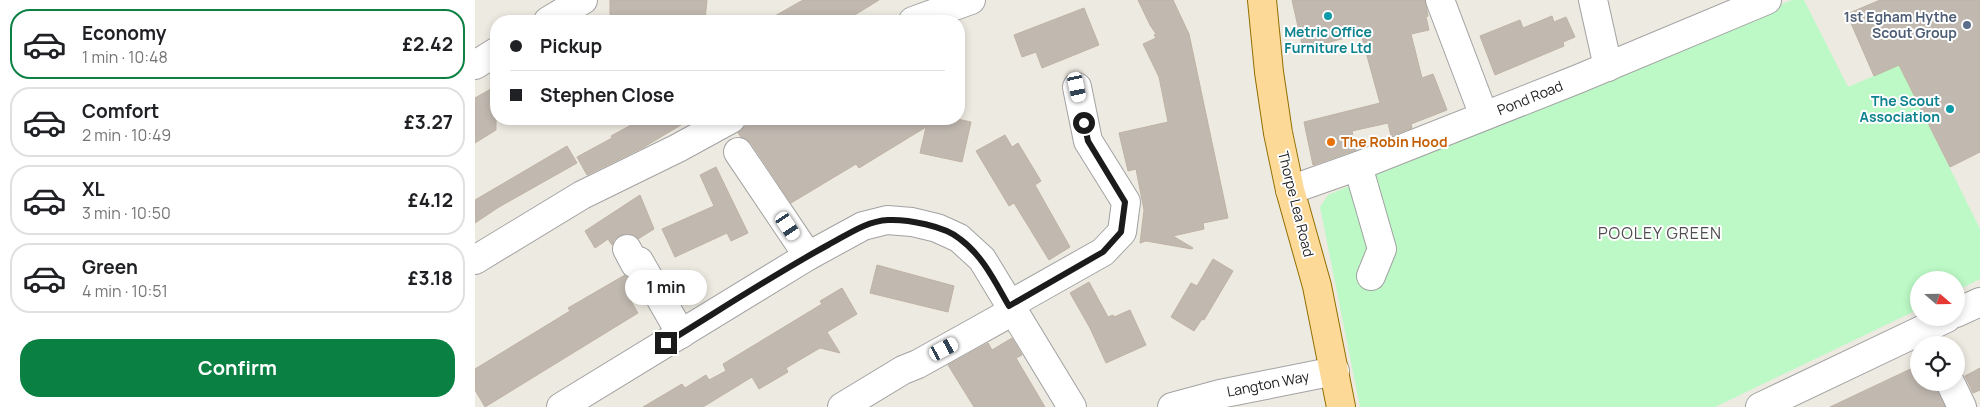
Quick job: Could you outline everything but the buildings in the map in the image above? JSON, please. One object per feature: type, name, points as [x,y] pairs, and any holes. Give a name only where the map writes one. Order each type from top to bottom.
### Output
[{"type":"main road","name":"Thorpe Lea Road","points":[[1261,0],[1278,133],[1290,190],[1317,286],[1341,407]]},
{"type":"street","points":[[558,15],[583,0]]},
{"type":"street","points":[[930,15],[971,0]]},
{"type":"street","points":[[1440,0],[1485,116]]},
{"type":"street","points":[[1593,0],[1608,67]]},
{"type":"street","name":"Pond Road","points":[[1290,190],[1358,166],[1485,116],[1767,0]]},
{"type":"street","points":[[475,64],[490,55]]},
{"type":"street","points":[[842,407],[903,370],[918,364],[1103,252],[1121,232],[1125,202],[1088,141],[1077,87]]},
{"type":"street","points":[[475,260],[582,195],[678,148],[720,125]]},
{"type":"street","points":[[738,152],[807,256]]},
{"type":"street","points":[[1358,166],[1381,249],[1371,276]]},
{"type":"street","points":[[561,407],[807,256],[863,226],[887,220],[912,222],[937,228],[959,238],[982,260],[1072,407]]},
{"type":"street","points":[[627,249],[635,264],[639,262],[681,334]]},
{"type":"street","points":[[1965,309],[1980,302]]},
{"type":"street","points":[[1760,407],[1934,330]]},
{"type":"street","name":"Langton Way","points":[[1172,407],[1220,394],[1335,371]]},
{"type":"street","points":[[1954,391],[1962,407]]},
{"type":"green space","points":[[1792,0],[1804,0],[1848,87],[1899,65],[1980,229],[1980,279],[1965,286],[1965,271],[1910,271],[1910,313],[1715,407],[1360,407],[1320,207],[1328,195]]},
{"type":"place","name":"Metric Office Furniture Ltd","points":[[1328,16]]},
{"type":"place","name":"1st Egham Hythe Scout Group","points":[[1967,25]]},
{"type":"place","name":"The Scout Association","points":[[1950,109]]},
{"type":"place","name":"The Robin Hood","points":[[1331,142]]},
{"type":"district","name":"POOLEY GREEN","points":[[1660,233]]},
{"type":"route","points":[[666,343],[807,256],[863,226],[887,220],[912,222],[937,228],[959,238],[982,260],[1009,306],[1103,252],[1121,232],[1125,202],[1088,141],[1084,123]]}]
